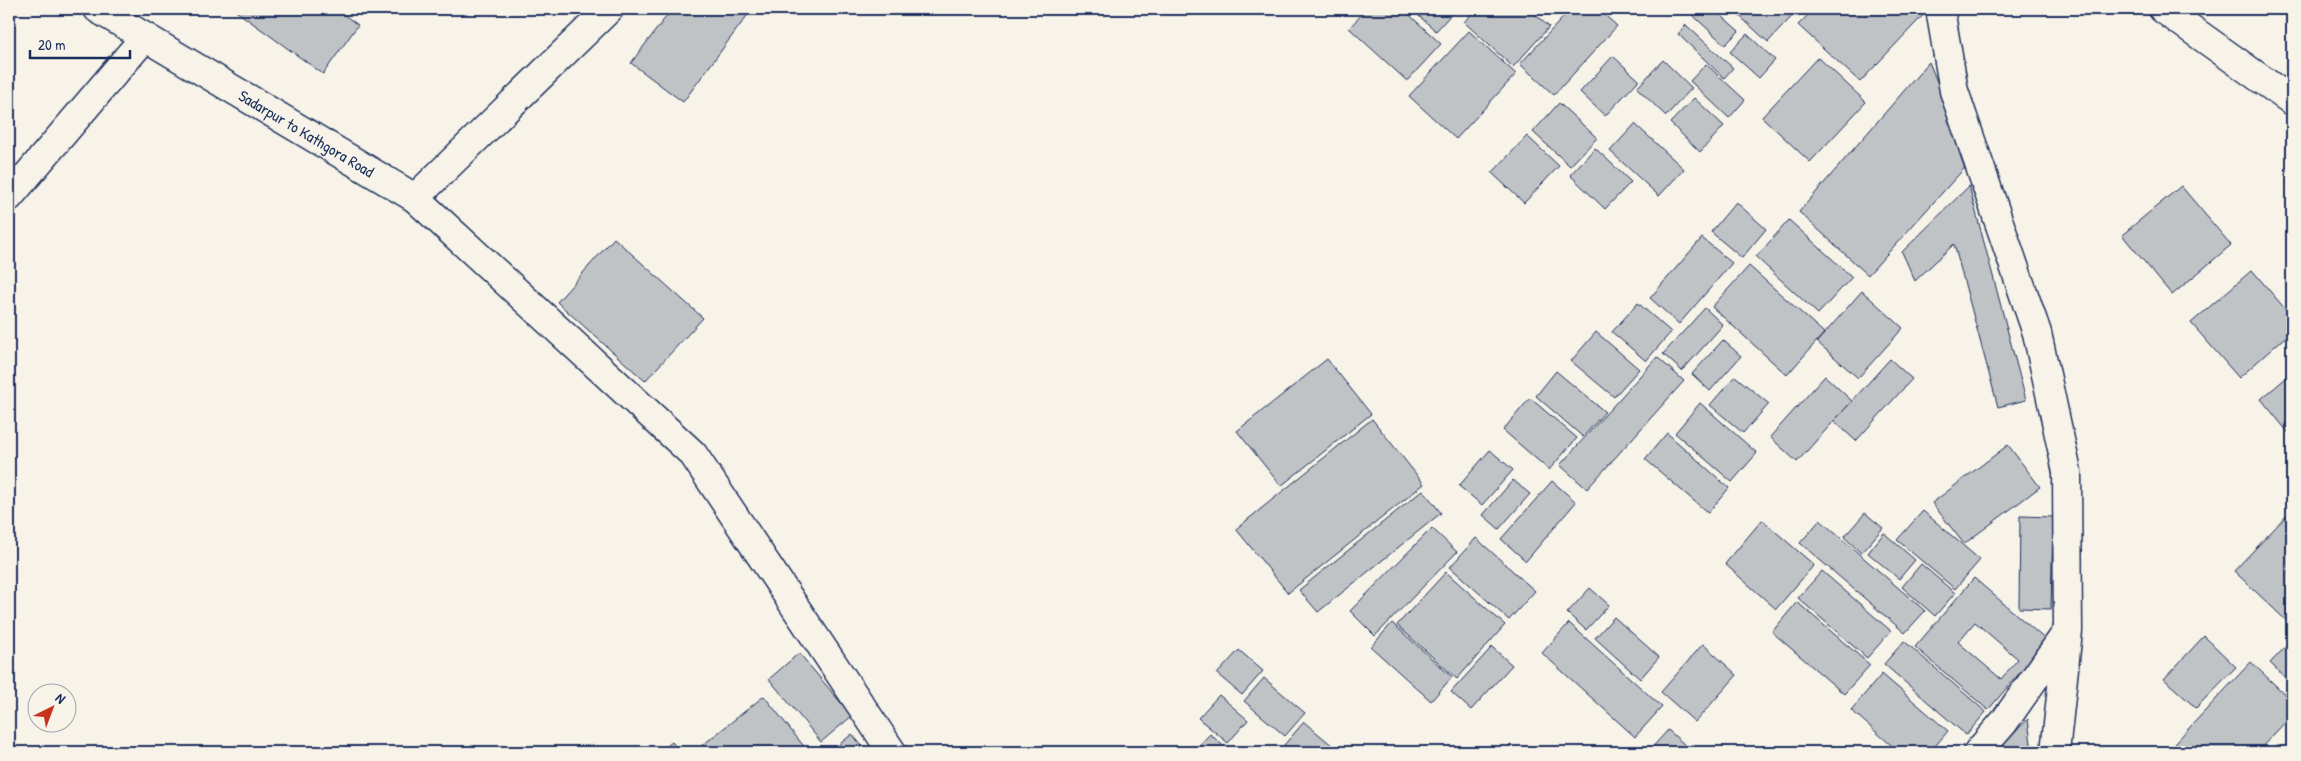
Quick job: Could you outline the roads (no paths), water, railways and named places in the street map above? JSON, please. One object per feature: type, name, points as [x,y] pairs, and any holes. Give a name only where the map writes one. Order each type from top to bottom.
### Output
[{"type":"street","name":"Sadarpur to Kathgora Road","points":[[98,9],[415,198],[692,454],[892,752]]},
{"type":"street","points":[[415,198],[609,9]]},
{"type":"street","points":[[1940,9],[1954,91],[2037,333],[2067,472],[2068,631],[2055,752]]},
{"type":"street","points":[[2163,9],[2292,101]]},
{"type":"street","points":[[9,197],[145,37]]},
{"type":"street","points":[[1978,752],[2004,722],[2068,631]]}]
